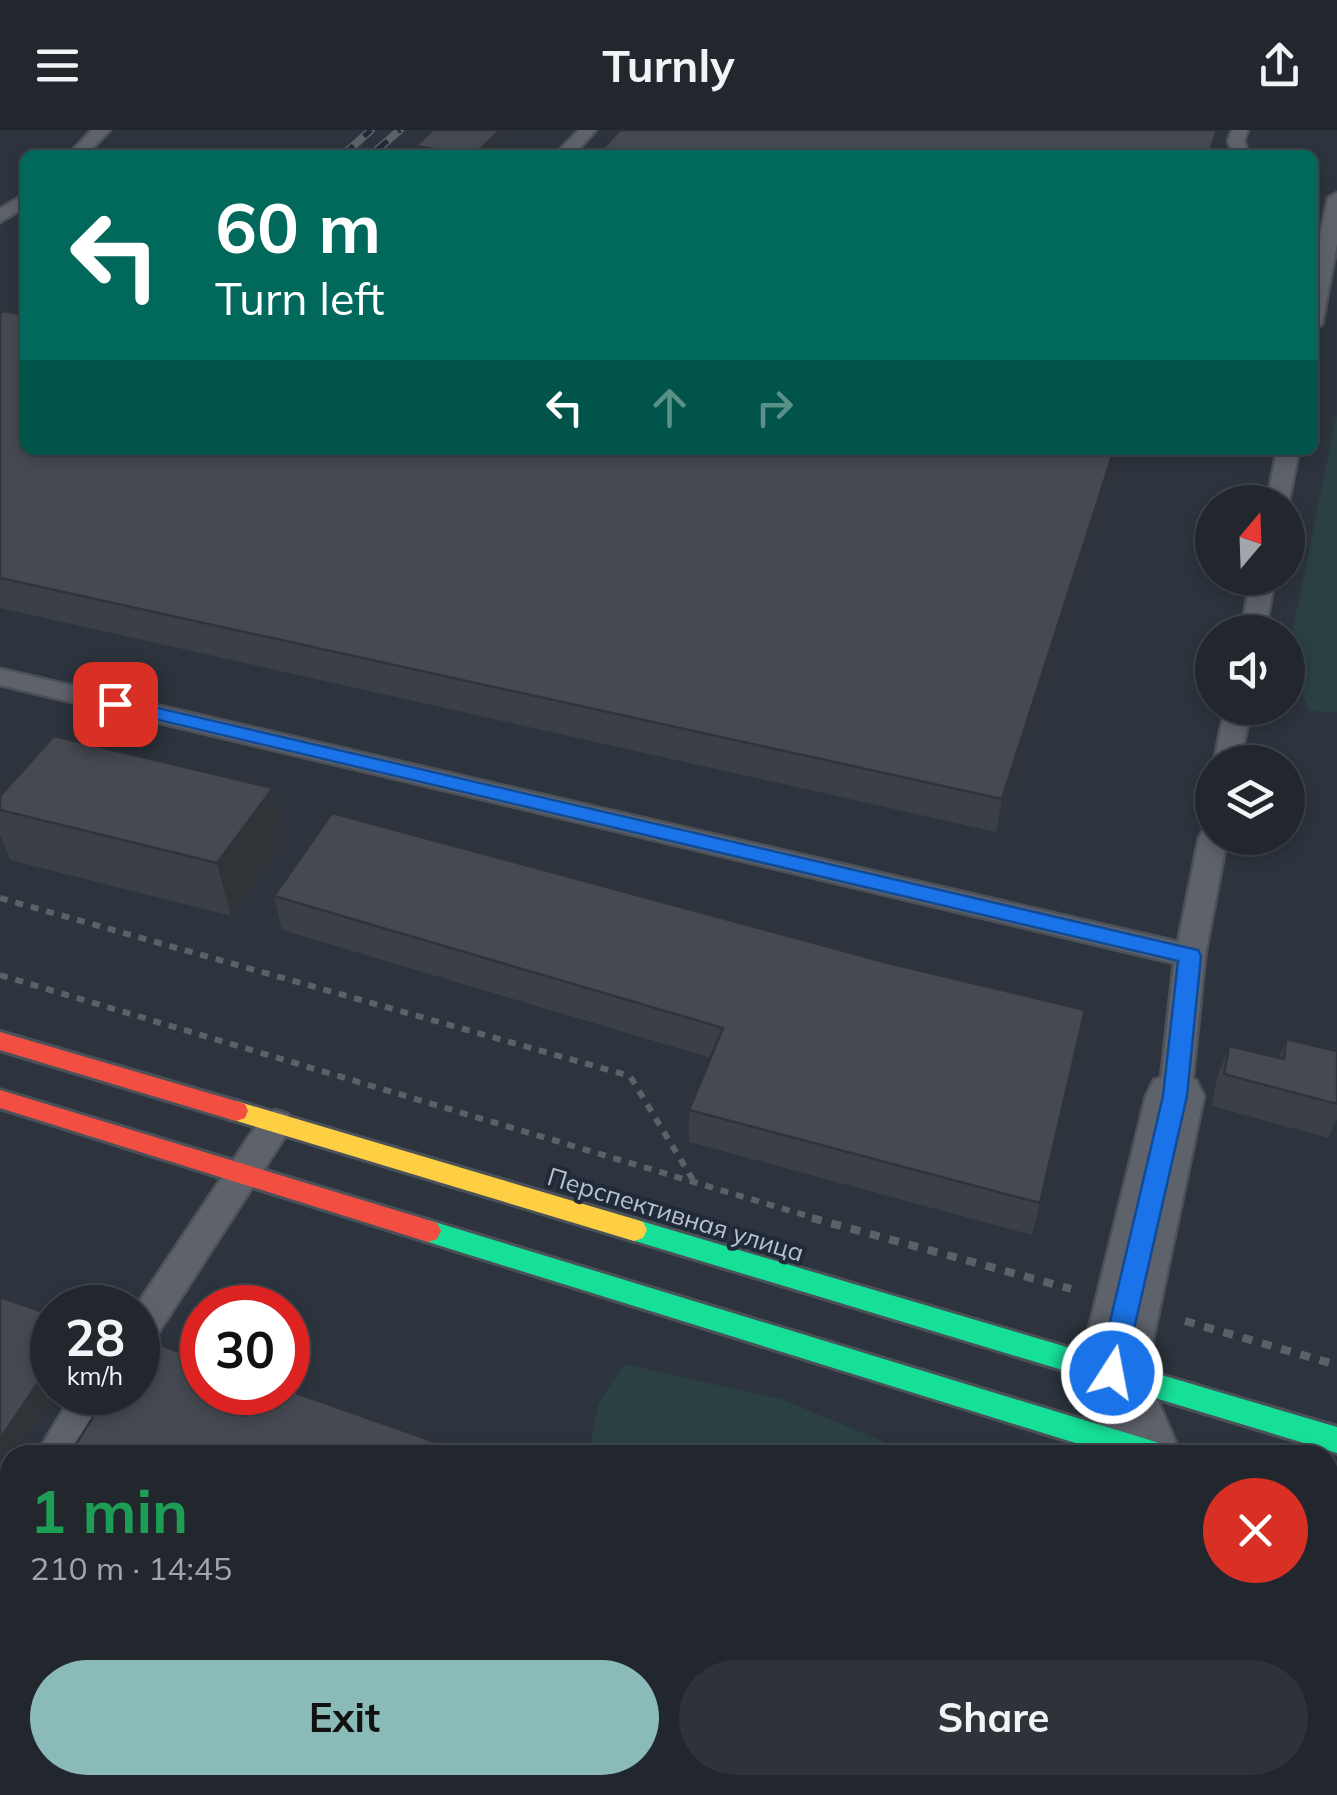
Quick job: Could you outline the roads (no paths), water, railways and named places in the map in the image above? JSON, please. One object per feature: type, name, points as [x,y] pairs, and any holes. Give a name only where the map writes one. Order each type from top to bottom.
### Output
[{"type":"main road","name":"Перспективная улица","points":[[0,1041],[1337,1440]]},
{"type":"main road","points":[[0,1098],[1121,1445]]},
{"type":"street","points":[[1146,1445],[1112,1373],[1175,1096]]},
{"type":"lane","points":[[81,150],[102,130]]},
{"type":"lane","points":[[568,150],[588,130]]},
{"type":"lane","points":[[1318,265],[1321,236],[1337,198]]},
{"type":"lane","points":[[1281,485],[1287,455]]},
{"type":"lane","points":[[0,677],[1190,956]]},
{"type":"lane","points":[[1175,1096],[1190,956],[1210,855]]},
{"type":"lane","points":[[160,1300],[276,1123]]},
{"type":"lane","points":[[61,1445],[80,1415]]},
{"type":"railway","points":[[349,150],[371,130]]},
{"type":"railway","points":[[377,150],[400,130]]}]
